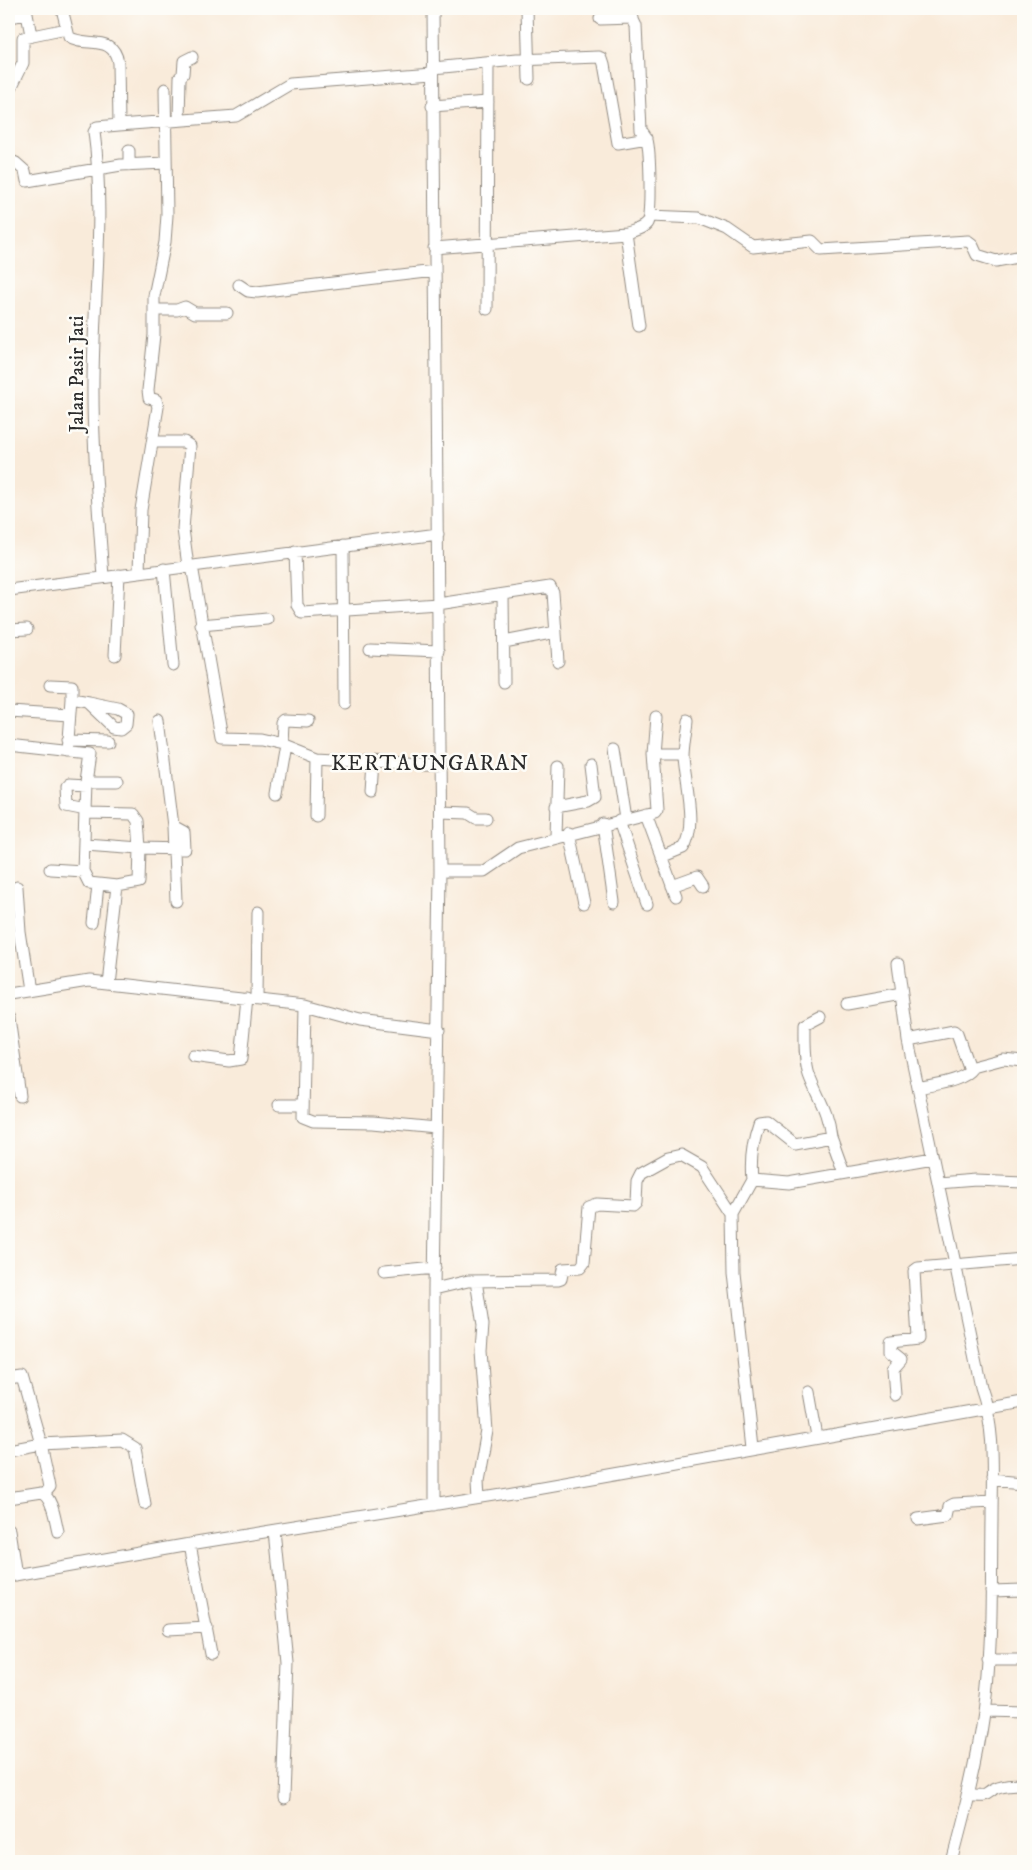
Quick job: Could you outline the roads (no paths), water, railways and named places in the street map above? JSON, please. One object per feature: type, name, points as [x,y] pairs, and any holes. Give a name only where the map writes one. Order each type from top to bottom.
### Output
[{"type":"street","points":[[62,9],[66,29],[71,39],[99,42],[108,46],[116,54],[118,63],[119,125],[236,116],[290,84],[433,71],[488,63],[594,56],[602,58],[618,143],[647,138]]},
{"type":"street","points":[[433,9],[432,106],[440,765],[439,1030],[434,1289],[434,1505]]},
{"type":"street","points":[[527,9],[529,79]]},
{"type":"street","points":[[9,17],[26,11],[31,35]]},
{"type":"street","points":[[434,248],[626,233],[639,229],[646,224],[649,216],[648,185],[651,173],[647,138],[641,130],[636,26],[631,13],[600,19]]},
{"type":"street","points":[[9,92],[23,63],[22,40],[31,35],[66,29]]},
{"type":"street","points":[[179,120],[180,77],[183,74],[184,61],[192,57]]},
{"type":"street","points":[[487,309],[488,63]]},
{"type":"street","points":[[139,572],[141,510],[158,407],[156,400],[148,396],[148,390],[151,373],[154,296],[164,244],[167,215],[165,89]]},
{"type":"street","points":[[432,106],[488,102]]},
{"type":"street","name":"Jalan Pasir Jati","points":[[103,577],[92,393],[100,230],[98,160],[94,131],[97,127],[119,125]]},
{"type":"street","points":[[129,151],[130,164]]},
{"type":"street","points":[[9,160],[25,170],[26,181],[130,164],[166,163]]},
{"type":"street","points":[[649,216],[699,218],[727,229],[753,247],[810,241],[821,250],[968,241],[972,244],[977,255],[991,260],[1023,256]]},
{"type":"street","points":[[626,233],[639,326]]},
{"type":"street","points":[[239,285],[248,291],[257,292],[435,271]]},
{"type":"street","points":[[154,310],[177,310],[185,307],[195,313],[227,314]]},
{"type":"street","points":[[153,442],[187,442],[190,446],[183,529],[222,738],[260,739],[284,745],[317,758],[440,765]]},
{"type":"street","points":[[9,590],[438,534]]},
{"type":"street","points":[[343,546],[344,704]]},
{"type":"street","points":[[295,552],[299,610],[308,613],[344,609],[438,604],[550,588],[553,592],[558,661]]},
{"type":"street","points":[[164,569],[173,665]]},
{"type":"street","points":[[115,655],[119,575]]},
{"type":"street","points":[[503,594],[504,682]]},
{"type":"street","points":[[201,625],[267,619]]},
{"type":"street","points":[[9,630],[27,629]]},
{"type":"street","points":[[504,642],[556,632]]},
{"type":"street","points":[[370,648],[439,651]]},
{"type":"street","points":[[50,685],[72,686],[68,746]]},
{"type":"street","points":[[72,700],[89,703]]},
{"type":"street","points":[[9,710],[70,715]]},
{"type":"street","points":[[440,871],[484,871],[518,848],[603,824],[646,815],[657,810],[653,754],[656,716]]},
{"type":"street","points":[[660,857],[683,848],[686,842],[688,805],[683,754],[687,719]]},
{"type":"street","points":[[278,793],[284,745],[283,723],[286,720],[308,721]]},
{"type":"street","points":[[160,721],[174,826],[184,849],[176,900]]},
{"type":"street","points":[[92,740],[86,783],[86,811],[85,844],[83,871],[88,883],[117,886],[139,882],[140,848],[138,821],[133,814],[86,811],[66,806],[64,788],[86,783],[117,781]]},
{"type":"street","points":[[9,745],[68,746],[92,740],[108,741]]},
{"type":"street","points":[[68,746],[90,754]]},
{"type":"street","points":[[615,748],[622,820],[647,904]]},
{"type":"street","points":[[653,754],[683,754]]},
{"type":"street","points":[[316,816],[317,758]]},
{"type":"street","points":[[373,792],[375,762]]},
{"type":"street","points":[[556,806],[588,801],[595,797],[591,764]]},
{"type":"street","points":[[556,837],[558,766]]},
{"type":"street","points":[[440,812],[468,813],[476,818],[486,818]]},
{"type":"street","points":[[646,815],[674,891],[697,877],[703,886]]},
{"type":"street","points":[[603,824],[614,902]]},
{"type":"street","points":[[569,833],[584,903]]},
{"type":"street","points":[[85,844],[184,849]]},
{"type":"street","points":[[50,869],[83,871]]},
{"type":"street","points":[[94,923],[98,885]]},
{"type":"street","points":[[106,983],[117,886]]},
{"type":"street","points":[[17,887],[20,932],[29,991]]},
{"type":"street","points":[[193,1056],[228,1061],[241,1059],[252,999],[258,912]]},
{"type":"street","points":[[898,963],[908,1040],[954,1265],[982,1387],[989,1407],[992,1479],[991,1591],[985,1711],[976,1761],[951,1861]]},
{"type":"street","points":[[9,994],[74,982],[106,983],[305,1005],[360,1020],[439,1030]]},
{"type":"street","points":[[847,1004],[902,994]]},
{"type":"street","points":[[305,1005],[301,1105],[303,1117],[307,1120],[374,1122],[436,1128]]},
{"type":"street","points":[[820,1017],[805,1025],[807,1064],[810,1076],[828,1117],[831,1137],[844,1173]]},
{"type":"street","points":[[9,1018],[20,1096]]},
{"type":"street","points":[[908,1040],[955,1031],[966,1064],[973,1068]]},
{"type":"street","points":[[918,1088],[967,1074],[973,1068],[1003,1059],[1023,1060]]},
{"type":"street","points":[[279,1105],[301,1105]]},
{"type":"street","points":[[753,1448],[734,1272],[733,1214],[752,1180],[750,1155],[760,1122],[766,1121],[795,1144],[831,1137]]},
{"type":"street","points":[[434,1289],[476,1281],[561,1279],[563,1269],[582,1267],[584,1263],[589,1207],[596,1204],[633,1206],[636,1202],[637,1180],[641,1173],[676,1156],[686,1157],[702,1167],[733,1214]]},
{"type":"street","points":[[752,1180],[789,1183],[933,1158]]},
{"type":"street","points":[[938,1184],[976,1180],[1023,1182]]},
{"type":"street","points":[[894,1395],[893,1368],[902,1359],[891,1351],[891,1342],[918,1339],[914,1271],[918,1268],[1023,1258]]},
{"type":"street","points":[[384,1273],[435,1268]]},
{"type":"street","points":[[476,1281],[483,1325],[481,1350],[487,1432],[479,1473],[479,1497]]},
{"type":"street","points":[[9,1379],[22,1377],[50,1481],[50,1487],[44,1494]]},
{"type":"street","points":[[809,1392],[816,1437]]},
{"type":"street","points":[[9,1531],[13,1576],[190,1544],[434,1505],[1023,1402]]},
{"type":"street","points":[[9,1450],[41,1444],[122,1440],[128,1442],[134,1448],[145,1504]]},
{"type":"street","points":[[992,1479],[1023,1482]]},
{"type":"street","points":[[9,1498],[41,1492],[44,1494],[49,1500],[58,1532]]},
{"type":"street","points":[[918,1519],[948,1515],[950,1506],[954,1504],[992,1502]]},
{"type":"street","points":[[275,1530],[288,1664],[283,1798]]},
{"type":"street","points":[[190,1544],[211,1654]]},
{"type":"street","points":[[991,1591],[1023,1590]]},
{"type":"street","points":[[168,1630],[206,1628]]},
{"type":"street","points":[[988,1660],[1023,1660]]},
{"type":"street","points":[[985,1711],[1023,1712]]},
{"type":"street","points":[[968,1794],[982,1796],[991,1793],[996,1787],[1023,1784]]},
{"type":"district","name":"KERTAUNGARAN","points":[[430,763]]}]
